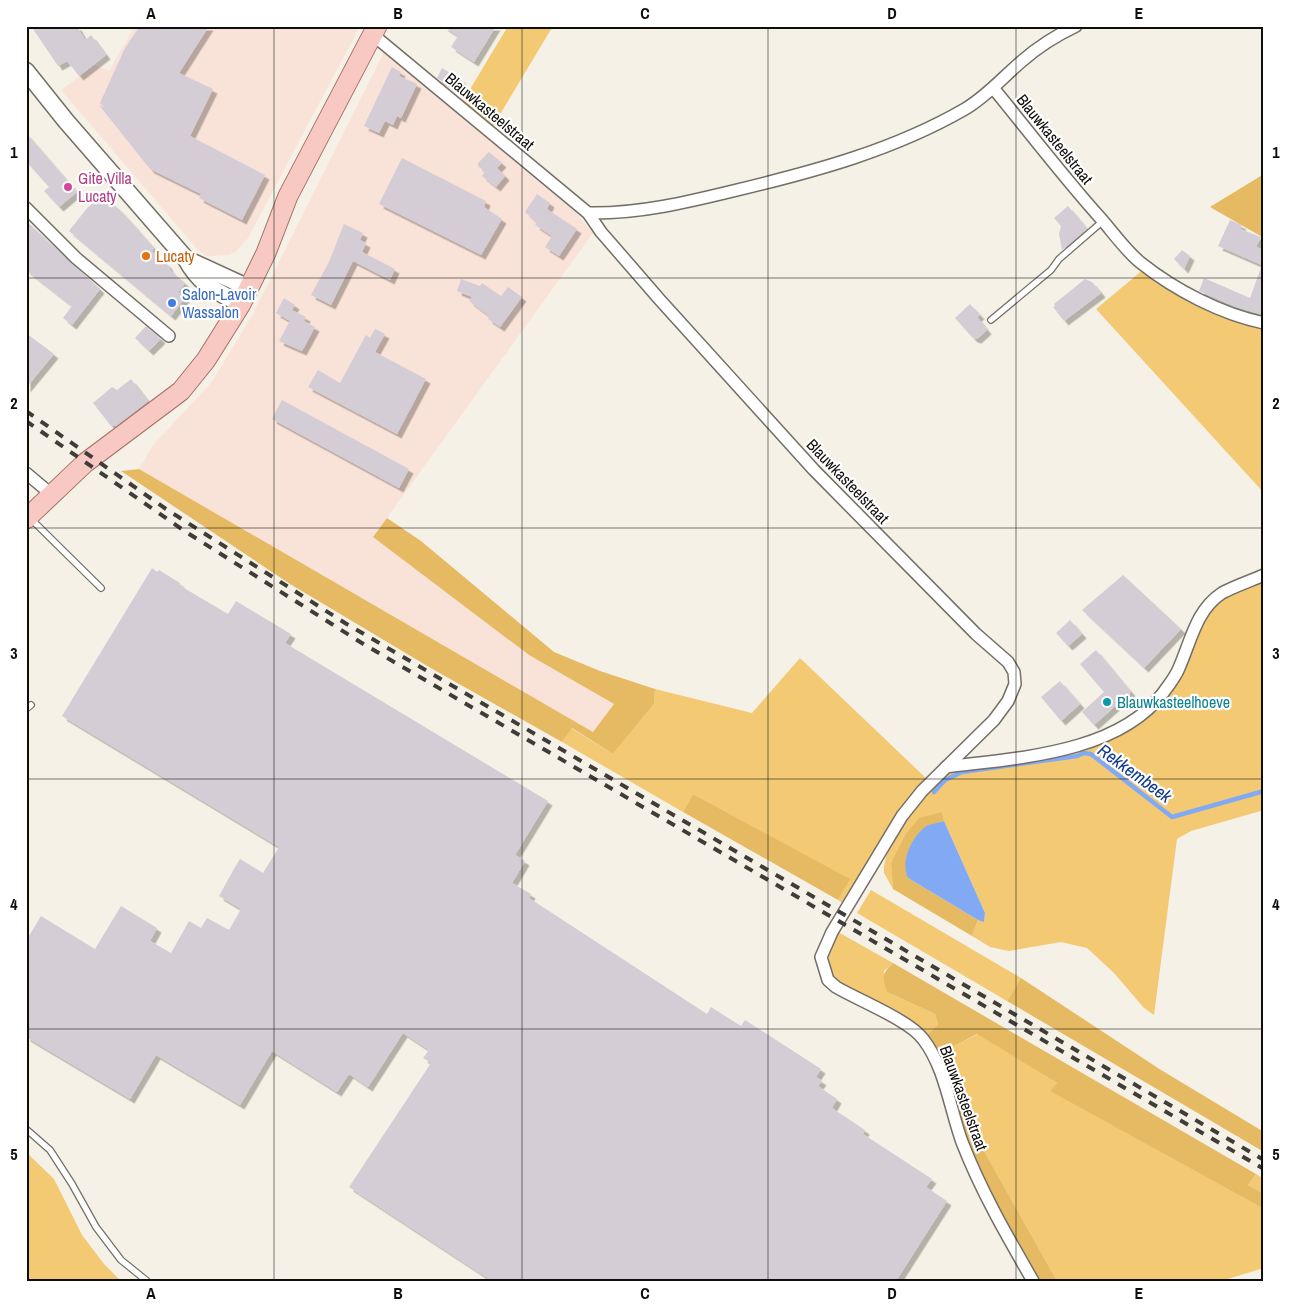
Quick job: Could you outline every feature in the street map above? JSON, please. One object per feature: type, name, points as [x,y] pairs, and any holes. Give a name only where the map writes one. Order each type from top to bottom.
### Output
[{"type":"main road","points":[[27,518],[92,458],[181,391],[202,366],[245,296],[274,235],[288,196],[375,30]]},
{"type":"main road","points":[[26,71],[66,121],[186,259],[194,274],[204,284],[245,296]]},
{"type":"street","name":"Blauwkasteelstraat","points":[[588,213],[620,214],[664,206],[769,182],[860,157],[932,127],[966,108],[994,89],[1022,61],[1045,43],[1076,26]]},
{"type":"street","name":"Blauwkasteelstraat","points":[[375,30],[588,213],[601,232],[660,300],[814,470],[934,592],[1008,662],[1014,672],[1015,684],[1008,701],[994,720],[922,791],[902,816],[828,938],[823,949],[822,964],[828,980],[836,987],[909,1026],[923,1038],[938,1067],[962,1141],[980,1184],[1033,1281]]},
{"type":"street","name":"Blauwkasteelstraat","points":[[994,89],[1103,221],[1140,262],[1155,273],[1225,310],[1264,323]]},
{"type":"street","points":[[26,208],[76,258],[169,336]]},
{"type":"street","points":[[26,473],[52,494]]},
{"type":"street","points":[[946,767],[1071,749],[1096,740],[1123,726],[1162,695],[1179,669],[1200,616],[1207,607],[1222,594],[1264,575]]},
{"type":"lane","points":[[991,320],[1051,270],[1059,260],[1103,221]]},
{"type":"lane","points":[[27,518],[100,588]]},
{"type":"lane","points":[[26,1129],[50,1150],[96,1227],[121,1260],[146,1281]]},
{"type":"shaded area","points":[[135,26],[360,26],[248,238],[237,251],[228,255],[207,256],[198,250],[61,90],[95,65],[109,71]]},
{"type":"shaded area","points":[[508,26],[553,26],[493,126],[463,101]]},
{"type":"shaded area","points":[[384,52],[574,211],[593,233],[373,537],[529,655],[614,704],[593,732],[139,469],[153,445],[211,383],[253,314]]},
{"type":"shaded area","points":[[1264,174],[1264,238],[1210,207]]},
{"type":"shaded area","points":[[1144,269],[1201,306],[1232,319],[1264,327],[1264,493],[1096,309]]},
{"type":"shaded area","points":[[139,469],[593,732],[614,704],[529,655],[373,537],[387,518],[421,541],[554,652],[600,671],[655,689],[654,704],[613,754],[572,728],[562,742],[429,667],[290,584],[121,471]]},
{"type":"shaded area","points":[[1264,580],[1264,810],[1191,831],[1177,839],[1154,1015],[1144,1008],[1114,973],[1087,948],[1061,942],[1009,951],[990,947],[972,936],[978,920],[984,921],[985,913],[944,821],[942,812],[891,862],[893,889],[884,873],[885,860],[890,846],[898,830],[920,799],[944,775],[955,769],[1070,754],[1101,744],[1114,737],[1150,713],[1202,620],[1221,600]]},
{"type":"shaded area","points":[[800,658],[928,780],[844,904],[838,900],[849,879],[693,794],[683,812],[562,742],[571,728],[613,754],[654,704],[655,689],[752,713]]},
{"type":"shaded area","points":[[693,794],[850,879],[838,900],[683,812]]},
{"type":"shaded area","points":[[942,812],[944,821],[925,827],[908,878],[978,920],[972,936],[893,889],[891,863],[906,834],[919,818]]},
{"type":"shaded area","points":[[871,890],[1021,978],[1007,1001],[857,913]]},
{"type":"shaded area","points":[[838,932],[893,963],[884,971],[887,992],[935,1014],[938,1024],[925,1037],[832,978],[828,951]]},
{"type":"shaded area","points":[[893,963],[1256,1174],[1248,1185],[1264,1194],[1264,1209],[1050,1091],[1057,1083],[977,1034],[951,1048],[983,1149],[1057,1281],[1027,1281],[969,1170],[979,1167],[963,1134],[925,1037],[938,1024],[935,1014],[887,992],[884,976]]},
{"type":"shaded area","points":[[1021,978],[1161,1070],[1264,1132],[1264,1152],[1007,1001]]},
{"type":"shaded area","points":[[978,1034],[1057,1083],[1051,1091],[1264,1209],[1264,1268],[1221,1281],[1057,1281],[983,1149],[951,1048]]},
{"type":"shaded area","points":[[26,1152],[54,1179],[82,1235],[104,1264],[121,1281],[26,1281]]},
{"type":"shaded area","points":[[1256,1174],[1264,1179],[1264,1194],[1248,1185]]},
{"type":"water","points":[[944,821],[985,913],[984,922],[908,878],[905,865],[906,858],[915,837],[927,826]]},
{"type":"building","points":[[31,26],[77,26],[85,40],[91,35],[106,55],[79,76],[67,61],[58,66]]},
{"type":"building","points":[[140,26],[209,26],[179,73],[213,89],[190,136],[265,175],[242,220],[199,198],[201,194],[150,169],[99,105],[104,107],[100,103],[125,48]]},
{"type":"building","points":[[443,26],[496,26],[474,62],[451,47],[458,36]]},
{"type":"building","points":[[392,67],[401,72],[399,76],[417,84],[401,118],[397,116],[393,125],[385,121],[379,133],[364,126]]},
{"type":"building","points":[[442,68],[462,80],[456,90],[437,78]]},
{"type":"building","points":[[26,133],[77,192],[59,207],[44,191],[49,187],[26,161]]},
{"type":"building","points":[[489,152],[502,163],[497,168],[505,176],[496,187],[482,176],[485,172],[478,166],[478,163]]},
{"type":"building","points":[[402,158],[486,201],[484,207],[502,219],[481,255],[379,204]]},
{"type":"building","points":[[537,194],[550,203],[547,209],[577,229],[559,256],[545,247],[552,236],[535,225],[537,223],[525,212]]},
{"type":"building","points":[[103,195],[121,211],[154,248],[152,251],[185,283],[178,292],[185,298],[171,316],[69,231],[88,207]]},
{"type":"building","points":[[1068,206],[1087,229],[1062,250],[1059,234],[1061,226],[1054,218]]},
{"type":"building","points":[[1230,220],[1242,225],[1240,229],[1261,237],[1256,247],[1264,250],[1264,315],[1236,307],[1199,291],[1204,278],[1250,298],[1262,265],[1218,246]]},
{"type":"building","points":[[26,221],[100,289],[72,325],[63,318],[72,306],[26,270]]},
{"type":"building","points":[[344,224],[363,233],[360,240],[366,243],[362,252],[395,269],[390,280],[353,261],[331,305],[311,295],[329,262]]},
{"type":"building","points":[[1182,250],[1190,256],[1184,269],[1174,259]]},
{"type":"building","points":[[461,279],[480,286],[482,283],[501,296],[508,287],[522,297],[500,327],[488,319],[489,316],[469,301],[472,297],[457,291]]},
{"type":"building","points":[[1085,279],[1092,282],[1101,293],[1064,321],[1053,307],[1055,306],[1054,304]]},
{"type":"building","points":[[284,298],[295,305],[292,310],[306,317],[304,321],[315,327],[302,351],[279,341],[290,321],[276,313]]},
{"type":"building","points":[[970,304],[980,315],[977,317],[987,330],[977,339],[973,338],[955,318]]},
{"type":"building","points":[[146,326],[161,339],[149,351],[135,338]]},
{"type":"building","points":[[375,329],[385,334],[375,352],[426,379],[397,434],[308,387],[318,370],[340,383],[366,335],[370,338]]},
{"type":"building","points":[[26,333],[54,354],[26,388]]},
{"type":"building","points":[[131,379],[148,401],[116,426],[111,426],[93,403],[112,387],[117,390]]},
{"type":"building","points":[[282,400],[409,469],[399,488],[272,419]]},
{"type":"building","points":[[152,568],[157,572],[159,570],[180,583],[179,585],[228,614],[236,601],[291,634],[285,643],[548,801],[515,855],[525,861],[512,883],[531,894],[529,898],[707,1014],[711,1007],[741,1026],[745,1020],[821,1069],[816,1077],[822,1081],[818,1086],[837,1099],[832,1108],[865,1130],[863,1134],[932,1179],[926,1187],[947,1201],[896,1281],[492,1281],[349,1187],[431,1063],[423,1058],[429,1050],[403,1033],[368,1087],[349,1074],[337,1092],[272,1051],[240,1105],[156,1055],[130,1099],[26,1037],[26,941],[41,916],[95,949],[121,906],[157,928],[150,941],[171,953],[189,921],[201,928],[207,918],[229,930],[241,909],[219,896],[235,867],[240,859],[263,873],[279,847],[62,716]]},
{"type":"building","points":[[1123,575],[1181,629],[1144,668],[1082,610]]},
{"type":"building","points":[[1070,620],[1082,634],[1068,646],[1056,633]]},
{"type":"building","points":[[1096,650],[1131,692],[1094,725],[1082,712],[1104,692],[1080,664]]},
{"type":"building","points":[[1060,681],[1080,704],[1061,721],[1041,697]]},
{"type":"waterway","name":"Rekkembeek","points":[[934,792],[945,780],[962,772],[1077,756],[1084,753],[1091,754],[1172,817],[1264,791]]},
{"type":"railway","points":[[26,411],[166,509],[345,623],[1264,1160]]},
{"type":"railway","points":[[26,421],[186,532],[365,645],[1264,1169]]},
{"type":"place","name":"Gite Villa Lucaty","points":[[68,187]]},
{"type":"place","name":"Lucaty","points":[[146,256]]},
{"type":"place","name":"Salon-Lavoir Wassalon","points":[[172,303]]},
{"type":"place","name":"Blauwkasteelhoeve","points":[[1107,702]]}]
